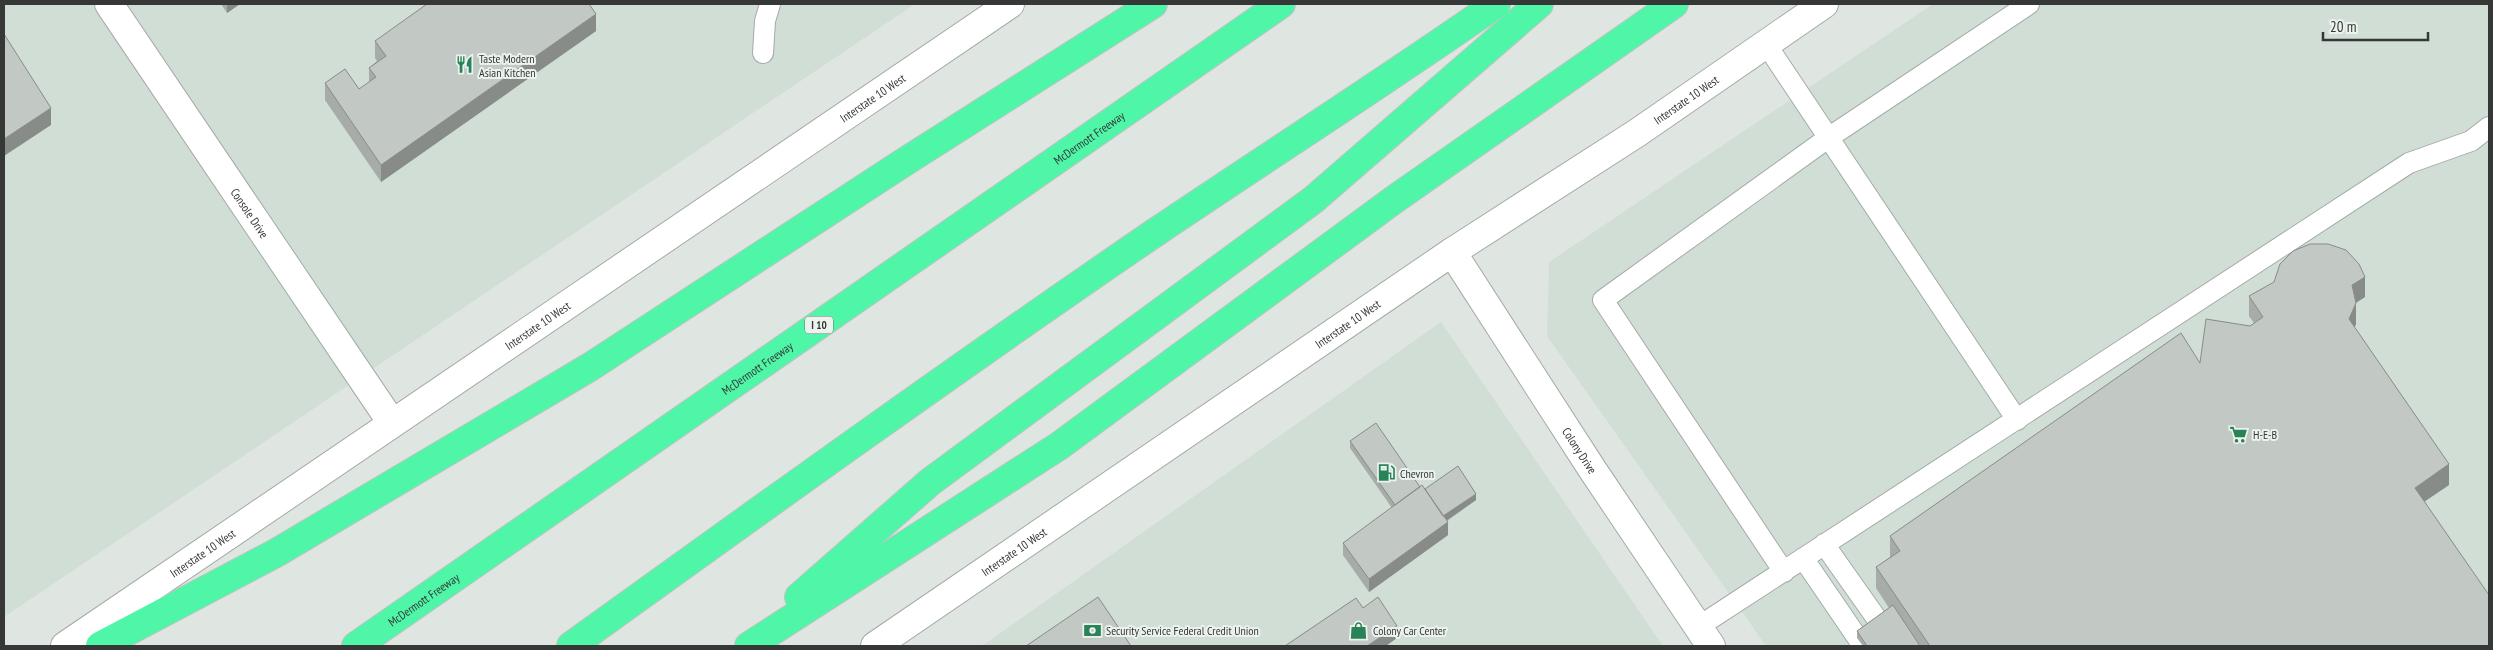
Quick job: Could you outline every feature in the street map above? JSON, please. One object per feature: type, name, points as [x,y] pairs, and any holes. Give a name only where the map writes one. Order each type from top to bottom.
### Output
[{"type":"highway","points":[[100,646],[276,553],[590,367],[914,155],[1153,4]]},
{"type":"highway","name":"McDermott Freeway","points":[[356,646],[1281,4]]},
{"type":"highway","points":[[571,646],[898,411],[1146,239],[1404,68],[1496,4]]},
{"type":"highway","points":[[744,646],[930,482],[1313,200],[1539,4]]},
{"type":"highway","points":[[749,646],[1059,446],[1396,199],[1674,4]]},
{"type":"main road","name":"Console Drive","points":[[109,4],[392,424]]},
{"type":"main road","name":"Interstate 10 West","points":[[65,646],[1010,4]]},
{"type":"main road","name":"Interstate 10 West","points":[[874,646],[1452,252],[1637,133],[1824,4]]},
{"type":"main road","name":"Colony Drive","points":[[1452,252],[1592,469],[1704,637]]},
{"type":"lane","points":[[763,53],[765,21],[770,4]]},
{"type":"lane","points":[[1784,572],[1603,300],[1828,138],[2029,4]]},
{"type":"lane","points":[[1766,44],[2017,420]]},
{"type":"lane","points":[[1704,637],[1784,572],[1824,544],[2409,164],[2471,141],[2489,127]]},
{"type":"lane","points":[[1824,544],[1896,646]]},
{"type":"lane","points":[[1803,558],[1863,646]]},
{"type":"shaded area","points":[[4,4],[915,4],[4,617]]},
{"type":"shaded area","points":[[1933,4],[2489,4],[2489,646],[1766,646],[1547,336],[1549,262]]},
{"type":"shaded area","points":[[1441,322],[1663,646],[982,646]]},
{"type":"building","points":[[427,4],[589,4],[596,14],[381,165],[325,83],[345,69],[359,89],[376,77],[369,68],[386,56],[375,41]]},
{"type":"building","points":[[4,34],[51,108],[4,139]]},
{"type":"building","name":"H-E-B","points":[[2310,244],[2328,244],[2346,250],[2359,264],[2365,277],[2352,285],[2356,303],[2349,319],[2449,464],[2415,488],[2489,595],[2489,646],[1930,646],[1876,567],[1900,551],[1890,536],[2181,333],[2200,363],[2206,319],[2250,326],[2263,317],[2249,296],[2274,282],[2280,264],[2293,251]]},
{"type":"building","name":"Chevron","points":[[1376,423],[1420,487],[1395,505],[1350,441]]},
{"type":"building","points":[[1458,466],[1476,494],[1443,516],[1425,489]]},
{"type":"building","points":[[1422,485],[1448,522],[1369,579],[1343,543]]},
{"type":"building","points":[[1098,597],[1131,646],[1026,646]]},
{"type":"building","points":[[1378,597],[1397,626],[1367,646],[1285,646],[1356,598],[1363,608]]},
{"type":"building","points":[[1893,605],[1920,646],[1867,646],[1857,631]]},
{"type":"place","name":"Taste Modern Asian Kitchen","points":[[465,65]]},
{"type":"place","name":"H-E-B","points":[[2239,434]]},
{"type":"place","name":"Chevron","points":[[1386,473]]},
{"type":"place","name":"Security Service Federal Credit Union","points":[[1092,630]]},
{"type":"place","name":"Colony Car Center","points":[[1359,630]]}]
